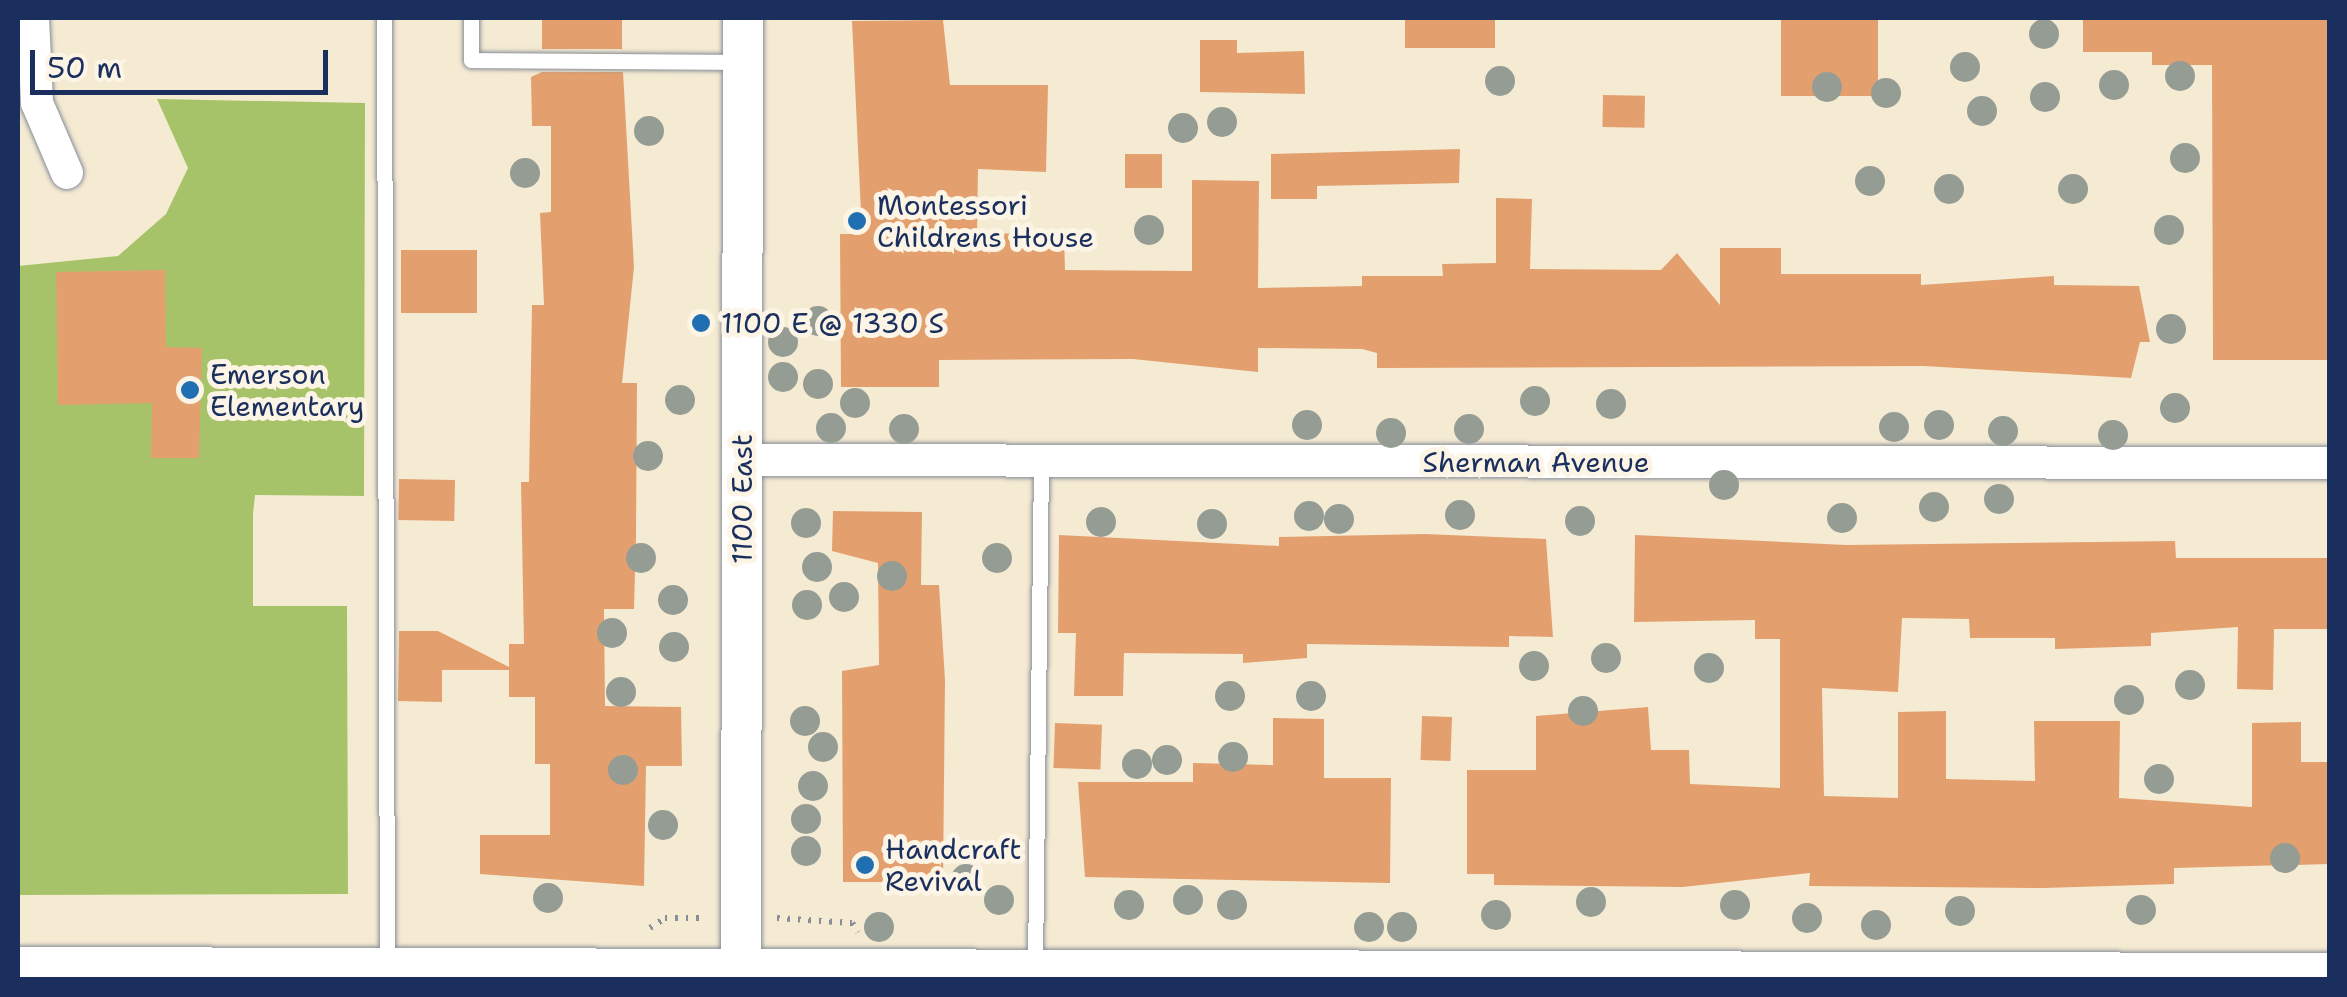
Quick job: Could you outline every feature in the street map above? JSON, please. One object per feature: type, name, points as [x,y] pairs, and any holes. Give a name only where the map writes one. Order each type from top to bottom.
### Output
[{"type":"street","points":[[33,18],[37,102],[67,174]]},
{"type":"street","name":"1100 East","points":[[741,973],[743,18]]},
{"type":"street","name":"Sherman Avenue","points":[[742,460],[2330,464]]},
{"type":"street","points":[[28,969],[741,973],[2330,970]]},
{"type":"lane","points":[[384,18],[387,971]]},
{"type":"lane","points":[[471,18],[471,60],[743,62]]},
{"type":"lane","points":[[1036,973],[1041,461]]},
{"type":"path","points":[[684,918],[696,918]]},
{"type":"path","points":[[781,918],[852,923]]},
{"type":"green space","name":"Emerson Elementary","points":[[157,99],[365,103],[364,496],[255,495],[253,514],[253,606],[347,606],[348,894],[18,895],[18,266],[118,256],[166,214],[188,168]]},
{"type":"building","points":[[542,18],[622,18],[622,49],[542,49]]},
{"type":"building","points":[[1405,18],[1495,18],[1495,48],[1405,48]]},
{"type":"building","points":[[1781,18],[1878,18],[1878,96],[1781,96]]},
{"type":"building","points":[[2083,18],[2330,18],[2330,360],[2213,360],[2212,65],[2152,65],[2152,52],[2083,52]]},
{"type":"building","points":[[943,20],[950,85],[1048,85],[1046,172],[978,169],[977,232],[1064,236],[1065,270],[1192,271],[1192,180],[1259,181],[1258,288],[1362,286],[1362,276],[1443,276],[1442,264],[1496,263],[1496,198],[1532,199],[1530,269],[1661,270],[1677,253],[1720,305],[1720,248],[1781,248],[1781,274],[1921,274],[1921,285],[2054,276],[2054,285],[2139,286],[2150,342],[2140,342],[2131,378],[1924,366],[1377,368],[1377,353],[1362,349],[1258,348],[1258,372],[1133,359],[939,360],[939,387],[841,387],[840,234],[862,234],[852,21]]},
{"type":"building","points":[[1200,40],[1237,40],[1237,53],[1304,51],[1305,94],[1200,92]]},
{"type":"building","points":[[542,72],[623,72],[634,267],[622,383],[637,383],[634,609],[604,609],[605,706],[681,707],[682,766],[646,766],[644,886],[480,874],[480,835],[550,835],[550,764],[535,764],[535,697],[509,697],[509,670],[442,670],[442,702],[398,701],[399,631],[438,631],[509,667],[509,644],[524,644],[521,482],[529,482],[532,305],[544,305],[540,213],[551,212],[551,126],[532,126],[531,77]]},
{"type":"building","points":[[1603,95],[1645,96],[1644,128],[1602,127]]},
{"type":"building","points":[[1460,149],[1459,183],[1317,186],[1317,199],[1271,199],[1271,154]]},
{"type":"building","points":[[1125,154],[1162,154],[1162,188],[1125,188]]},
{"type":"building","points":[[401,250],[477,250],[477,313],[401,313]]},
{"type":"building","points":[[165,270],[166,347],[202,348],[199,458],[151,458],[152,403],[58,405],[56,272]]},
{"type":"building","points":[[399,479],[455,480],[454,521],[398,520]]},
{"type":"building","points":[[833,511],[922,512],[921,585],[939,585],[945,680],[943,882],[843,882],[842,671],[879,665],[878,563],[832,551]]},
{"type":"building","points":[[1425,534],[1546,539],[1553,637],[1509,636],[1509,647],[1307,644],[1307,658],[1243,663],[1243,654],[1124,653],[1123,696],[1074,696],[1076,633],[1058,633],[1059,535],[1279,546],[1279,537]]},
{"type":"building","points":[[1635,535],[1846,545],[2175,541],[2176,558],[2330,558],[2330,629],[2274,629],[2273,690],[2237,689],[2238,627],[2151,633],[2151,646],[2055,649],[2055,638],[1970,638],[1969,619],[1902,618],[1898,692],[1822,688],[1824,796],[1898,798],[1898,712],[1946,711],[1946,779],[2035,781],[2034,721],[2120,721],[2119,798],[2252,807],[2252,723],[2301,722],[2301,762],[2330,762],[2330,864],[2174,868],[2174,884],[2044,888],[1809,886],[1810,873],[1683,887],[1494,885],[1494,874],[1467,874],[1467,770],[1536,770],[1536,716],[1648,707],[1651,750],[1689,750],[1690,784],[1780,788],[1780,639],[1755,639],[1755,620],[1634,622]]},
{"type":"building","points":[[1422,716],[1452,717],[1450,761],[1420,760]]},
{"type":"building","points":[[1273,718],[1324,719],[1324,778],[1391,778],[1390,883],[1085,877],[1078,782],[1193,782],[1193,763],[1273,765]]},
{"type":"building","points":[[1055,723],[1102,725],[1100,770],[1053,768]]},
{"type":"place","name":"Montessori Childrens House","points":[[857,221]]},
{"type":"place","name":"1100 E @ 1330 S","points":[[701,323]]},
{"type":"place","name":"Emerson Elementary","points":[[190,390]]},
{"type":"place","name":"Handcraft Revival","points":[[865,865]]}]
